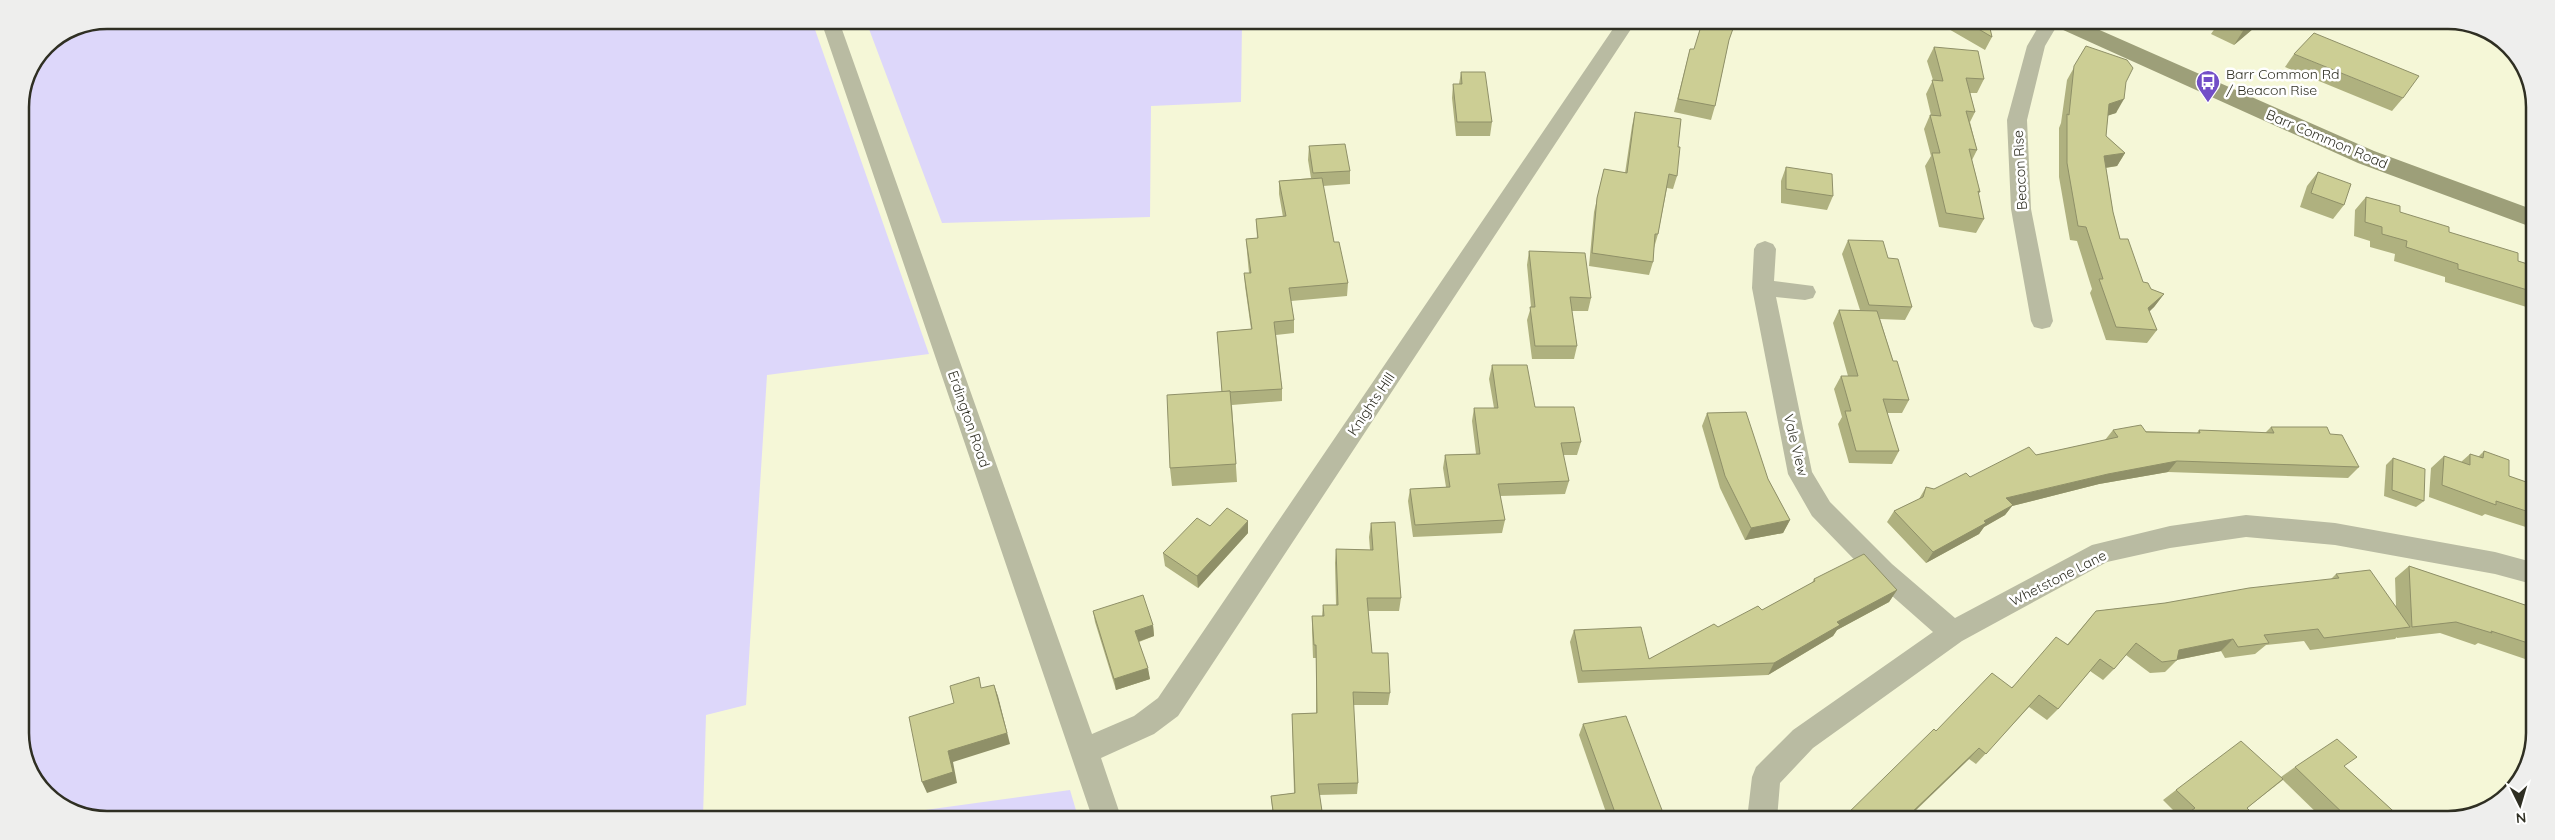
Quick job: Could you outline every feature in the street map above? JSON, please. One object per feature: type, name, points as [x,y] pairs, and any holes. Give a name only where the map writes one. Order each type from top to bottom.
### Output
[{"type":"main road","name":"Barr Common Road","points":[[2080,29],[2366,157],[2526,216]]},
{"type":"street","name":"Erdington Road","points":[[833,29],[1105,811]]},
{"type":"street","name":"Knights Hill","points":[[1084,751],[1144,725],[1168,707],[1622,29]]},
{"type":"street","name":"Beacon Rise","points":[[2042,321],[2021,209],[2017,120],[2036,46],[2046,29]]},
{"type":"street","name":"Vale View","points":[[1765,250],[1763,288],[1800,474],[1821,509],[1883,572],[1953,633]]},
{"type":"street","points":[[1763,288],[1804,292]]},
{"type":"street","name":"Whetstone Lane","points":[[1763,811],[1766,777],[1804,739],[1953,633],[2101,553],[2170,537],[2246,526],[2334,534],[2495,563],[2526,571]]},
{"type":"shaded area","points":[[107,29],[815,29],[929,354],[767,375],[746,705],[706,715],[703,811],[97,811],[77,805],[55,792],[39,772],[30,748],[29,738],[29,107],[30,92],[35,77],[42,64],[52,52],[64,42],[77,35],[92,30]]},
{"type":"shaded area","points":[[869,29],[1242,29],[1241,102],[1151,106],[1150,217],[942,223]]},
{"type":"shaded area","points":[[1070,790],[1076,811],[918,811]]},
{"type":"building","points":[[1700,29],[1733,29],[1715,106],[1678,99],[1690,49],[1694,49]]},
{"type":"building","points":[[1978,29],[1990,29],[1992,37]]},
{"type":"building","points":[[2314,33],[2419,76],[2403,98],[2294,54]]},
{"type":"building","points":[[2086,46],[2127,60],[2133,68],[2126,82],[2124,99],[2109,104],[2106,136],[2125,153],[2104,156],[2113,212],[2120,239],[2128,239],[2143,282],[2148,283],[2151,289],[2164,294],[2148,308],[2157,330],[2116,327],[2099,279],[2103,279],[2086,227],[2078,226],[2067,163],[2067,114],[2069,115],[2074,66]]},
{"type":"building","points":[[1934,47],[1978,51],[1984,79],[1966,78],[1975,112],[1966,111],[1977,150],[1969,149],[1980,192],[1978,191],[1984,219],[1946,213],[1932,153],[1940,153],[1930,115],[1941,116],[1932,80],[1943,81]]},
{"type":"building","points":[[1461,72],[1485,72],[1492,122],[1457,122],[1453,84],[1462,84]]},
{"type":"building","points":[[1635,112],[1681,119],[1677,176],[1669,174],[1658,234],[1655,234],[1653,262],[1592,253],[1597,198],[1604,169],[1627,173]]},
{"type":"building","points":[[1345,144],[1350,171],[1313,173],[1309,146]]},
{"type":"building","points":[[1786,167],[1832,174],[1833,196],[1786,189]]},
{"type":"building","points":[[2318,172],[2351,184],[2344,205],[2311,193]]},
{"type":"building","points":[[1322,178],[1334,242],[1339,242],[1348,283],[1289,288],[1294,320],[1274,322],[1282,389],[1222,392],[1217,332],[1252,329],[1244,273],[1251,273],[1246,239],[1258,238],[1256,219],[1286,216],[1279,181]]},
{"type":"building","points":[[2366,197],[2400,206],[2400,212],[2449,227],[2449,232],[2518,253],[2518,261],[2526,264],[2526,290],[2458,269],[2458,264],[2406,247],[2407,241],[2382,234],[2382,227],[2365,222]]},
{"type":"building","points":[[1848,240],[1883,241],[1888,258],[1898,259],[1912,307],[1869,305]]},
{"type":"building","points":[[1529,251],[1585,253],[1591,298],[1570,297],[1577,346],[1535,346],[1530,307],[1535,307]]},
{"type":"building","points":[[1839,310],[1877,311],[1893,361],[1897,361],[1909,400],[1883,399],[1899,451],[1856,451],[1845,411],[1851,411],[1841,376],[1858,376]]},
{"type":"building","points":[[1492,365],[1527,365],[1535,407],[1574,407],[1581,442],[1561,443],[1569,481],[1498,484],[1505,520],[1415,525],[1410,489],[1450,487],[1445,455],[1480,454],[1474,408],[1498,408]]},
{"type":"building","points":[[1230,391],[1236,464],[1170,468],[1167,395]]},
{"type":"building","points":[[1746,412],[1768,479],[1790,520],[1751,528],[1725,476],[1707,413]]},
{"type":"building","points":[[2141,425],[2146,432],[2200,433],[2199,430],[2274,433],[2271,427],[2327,427],[2330,434],[2342,435],[2359,467],[2177,461],[2108,474],[2006,498],[2013,505],[1984,521],[1986,523],[1933,552],[1894,511],[1923,497],[1926,487],[1934,489],[1966,473],[1970,477],[2029,447],[2036,455],[2118,437],[2113,430]]},
{"type":"building","points":[[2484,451],[2509,460],[2509,476],[2526,482],[2526,511],[2496,501],[2496,505],[2442,485],[2444,456],[2470,465],[2470,454],[2483,458]]},
{"type":"building","points":[[2393,458],[2425,469],[2424,501],[2392,490]]},
{"type":"building","points":[[1227,508],[1248,521],[1197,576],[1163,553],[1197,518],[1210,526]]},
{"type":"building","points":[[1395,522],[1401,598],[1367,598],[1372,653],[1388,653],[1390,693],[1353,692],[1358,783],[1318,784],[1322,811],[1273,811],[1271,796],[1295,793],[1292,714],[1317,713],[1316,645],[1314,645],[1312,616],[1324,616],[1323,605],[1338,605],[1336,549],[1373,550],[1371,523]]},
{"type":"building","points":[[1864,554],[1897,590],[1837,622],[1840,625],[1774,663],[1582,671],[1574,630],[1641,627],[1649,659],[1714,624],[1718,627],[1758,606],[1762,610],[1815,581],[1814,579]]},
{"type":"building","points":[[2409,566],[2526,605],[2526,642],[2456,622],[2412,627]]},
{"type":"building","points":[[2370,570],[2410,627],[2324,638],[2318,629],[2264,635],[2269,643],[2238,647],[2233,639],[2179,650],[2177,660],[2162,662],[2136,643],[2114,669],[2100,659],[2058,709],[2039,695],[1986,754],[1979,748],[1913,811],[1850,811],[1934,729],[1936,731],[1992,673],[2012,688],[2056,637],[2068,645],[2096,611],[2165,603],[2249,588],[2339,578],[2336,574]]},
{"type":"building","points":[[1143,595],[1153,625],[1135,631],[1148,668],[1114,679],[1093,611]]},
{"type":"building","points":[[979,677],[981,688],[994,685],[1007,733],[948,751],[953,772],[922,782],[909,717],[954,703],[950,686]]},
{"type":"building","points":[[1626,716],[1662,811],[1614,811],[1583,724]]},
{"type":"building","points":[[2337,739],[2357,757],[2344,766],[2393,811],[2341,811],[2295,767]]},
{"type":"building","points":[[2241,741],[2283,779],[2247,808],[2248,811],[2191,811],[2195,808],[2176,790]]},
{"type":"place","name":"Barr Common Rd / Beacon Rise","points":[[2208,103]]}]
